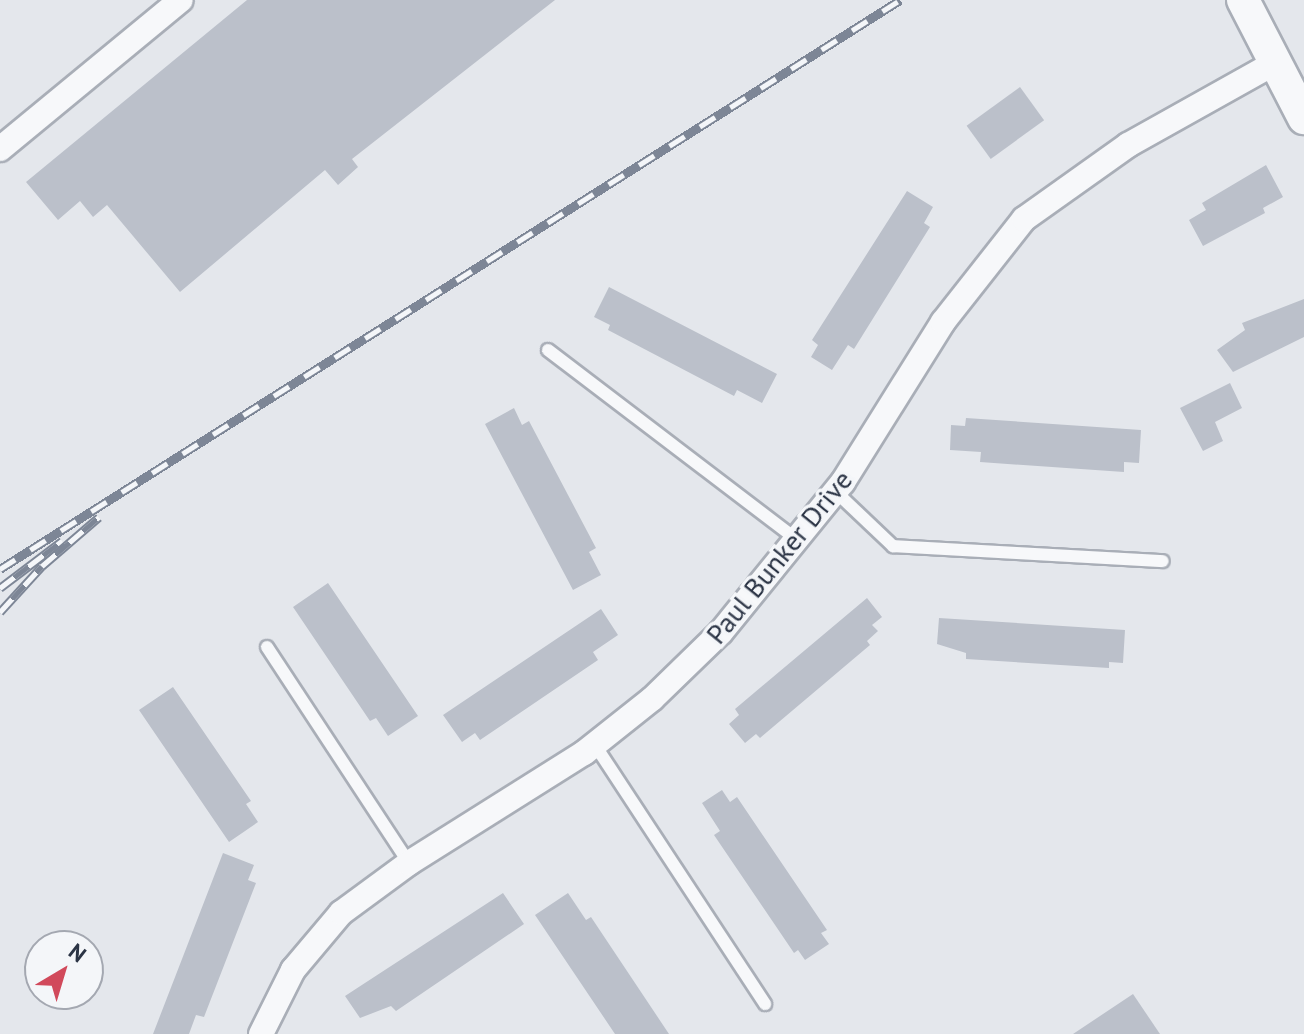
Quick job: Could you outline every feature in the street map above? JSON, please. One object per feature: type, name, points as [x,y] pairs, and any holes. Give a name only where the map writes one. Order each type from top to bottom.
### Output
[{"type":"street","points":[[0,149],[181,0]]},
{"type":"street","points":[[1243,0],[1304,118]]},
{"type":"street","name":"Paul Bunker Drive","points":[[261,1034],[287,980],[316,940],[373,886],[595,745],[684,670],[799,541],[836,492],[951,310],[1024,219],[1128,145],[1275,63]]},
{"type":"lane","points":[[548,350],[799,541]]},
{"type":"lane","points":[[836,492],[893,546],[1163,561]]},
{"type":"lane","points":[[267,647],[409,863]]},
{"type":"lane","points":[[595,745],[765,1004]]},
{"type":"building","points":[[247,0],[555,0],[352,159],[358,167],[338,185],[325,170],[180,292],[107,205],[93,217],[80,201],[58,220],[26,182]]},
{"type":"building","points":[[1020,87],[1044,120],[991,159],[967,126]]},
{"type":"building","points":[[1266,165],[1283,197],[1263,208],[1265,213],[1203,246],[1189,220],[1206,210],[1202,203]]},
{"type":"building","points":[[907,191],[933,207],[924,223],[930,227],[854,349],[848,345],[832,370],[811,357],[818,345],[812,340]]},
{"type":"building","points":[[609,287],[777,374],[762,403],[737,390],[734,396],[608,330],[610,325],[594,317]]},
{"type":"building","points":[[1304,299],[1304,337],[1233,372],[1217,350],[1245,330],[1242,323]]},
{"type":"building","points":[[1230,383],[1242,408],[1215,422],[1223,441],[1203,451],[1180,408]]},
{"type":"building","points":[[514,408],[522,425],[529,421],[596,548],[589,552],[601,575],[573,590],[485,424]]},
{"type":"building","points":[[966,418],[1141,430],[1139,463],[1124,462],[1124,472],[980,462],[981,452],[950,450],[951,425],[965,426]]},
{"type":"building","points":[[328,583],[418,716],[388,736],[376,718],[370,721],[293,607]]},
{"type":"building","points":[[867,598],[882,617],[872,625],[878,631],[867,641],[870,645],[760,738],[756,734],[745,743],[729,724],[739,715],[735,709]]},
{"type":"building","points":[[601,609],[618,635],[593,652],[598,660],[480,740],[475,733],[462,742],[443,715]]},
{"type":"building","points":[[939,618],[1125,630],[1123,663],[1109,662],[1109,668],[966,659],[966,653],[937,644]]},
{"type":"building","points":[[173,687],[251,801],[246,804],[258,822],[229,842],[139,710]]},
{"type":"building","points":[[722,790],[730,802],[737,797],[827,930],[821,933],[829,944],[805,960],[798,950],[794,953],[714,835],[720,831],[702,803]]},
{"type":"building","points":[[223,853],[254,865],[248,880],[256,883],[204,1017],[196,1015],[189,1034],[153,1034]]},
{"type":"building","points":[[503,893],[524,924],[396,1011],[391,1006],[360,1018],[345,996]]},
{"type":"building","points":[[568,893],[586,920],[591,917],[669,1034],[615,1034],[535,915]]},
{"type":"building","points":[[1133,994],[1160,1034],[1073,1034]]},
{"type":"railway","points":[[0,569],[900,0]]},
{"type":"railway","points":[[0,612],[42,566],[99,517]]},
{"type":"railway","points":[[0,588],[62,541]]}]
